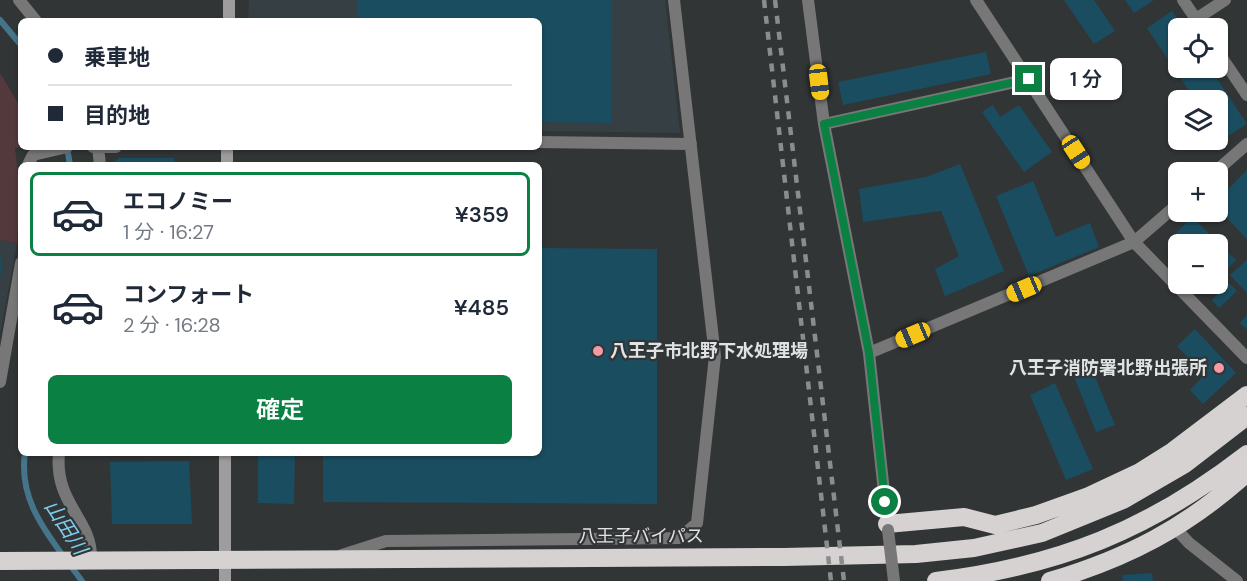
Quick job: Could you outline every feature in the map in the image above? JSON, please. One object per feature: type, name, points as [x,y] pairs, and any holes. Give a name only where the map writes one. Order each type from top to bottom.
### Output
[{"type":"highway","points":[[888,527],[964,517],[995,525],[1036,515],[1089,496],[1138,473],[1173,451],[1247,394]]},
{"type":"highway","name":"八王子バイパス","points":[[2,559],[784,558],[916,554],[974,548],[1042,533],[1123,500],[1185,464],[1247,416]]},
{"type":"highway","points":[[936,581],[1016,569],[1110,538],[1164,512],[1205,486],[1247,454]]},
{"type":"highway","points":[[1050,581],[1120,555],[1176,529],[1213,504],[1247,473]]},
{"type":"street","points":[[19,0],[34,18]]},
{"type":"street","points":[[229,0],[229,18]]},
{"type":"street","points":[[334,558],[386,541],[680,538],[698,522],[715,357],[674,0]]},
{"type":"street","points":[[808,0],[824,124],[869,353],[894,581]]},
{"type":"street","points":[[976,0],[1134,242],[1247,358]]},
{"type":"street","points":[[1183,0],[1195,18]]},
{"type":"street","points":[[1206,18],[1225,0]]},
{"type":"street","points":[[1228,67],[1247,95]]},
{"type":"street","points":[[824,124],[1029,79]]},
{"type":"street","points":[[542,142],[691,144]]},
{"type":"street","points":[[1226,162],[1247,144]]},
{"type":"street","points":[[30,162],[33,155],[54,150]]},
{"type":"street","points":[[869,353],[1134,242],[1168,213]]},
{"type":"street","points":[[0,382],[18,280]]},
{"type":"street","points":[[59,456],[62,490],[87,534],[87,558]]},
{"type":"street","points":[[225,456],[225,581]]},
{"type":"street","points":[[1176,529],[1189,543],[1237,581]]},
{"type":"shaded area","points":[[249,0],[665,0],[680,133],[542,131],[542,18],[248,18]]},
{"type":"shaded area","points":[[0,73],[18,103],[18,148],[15,148],[18,176],[18,227],[17,243],[0,240]]},
{"type":"shaded area","points":[[0,240],[17,243],[0,334]]},
{"type":"building","points":[[358,0],[612,0],[611,123],[542,122],[542,18],[358,18]]},
{"type":"building","points":[[1064,0],[1094,0],[1115,31],[1094,44]]},
{"type":"building","points":[[1125,0],[1154,0],[1134,13]]},
{"type":"building","points":[[1172,11],[1177,18],[1168,18],[1168,60],[1147,28]]},
{"type":"building","points":[[986,52],[991,74],[843,105],[838,82]]},
{"type":"building","points":[[1180,78],[1217,78],[1225,90],[1188,90]]},
{"type":"building","points":[[1228,95],[1247,124],[1228,136]]},
{"type":"building","points":[[993,105],[1000,117],[1019,105],[1052,152],[1024,172],[982,112]]},
{"type":"building","points":[[119,158],[174,158],[175,162],[114,162]]},
{"type":"building","points":[[960,164],[1004,271],[945,296],[935,269],[959,256],[941,211],[863,222],[859,189],[926,177]]},
{"type":"building","points":[[1247,170],[1247,239],[1228,219],[1228,189]]},
{"type":"building","points":[[1033,181],[1056,237],[1090,223],[1099,247],[1029,276],[996,196]]},
{"type":"building","points":[[1187,222],[1197,222],[1209,234],[1175,234]]},
{"type":"building","name":"八王子市北野下水処理場","points":[[542,248],[657,249],[657,504],[323,502],[323,456],[542,456]]},
{"type":"building","points":[[1228,252],[1236,260],[1228,268]]},
{"type":"building","points":[[0,258],[2,264],[0,278]]},
{"type":"building","points":[[1247,260],[1247,293],[1230,275]]},
{"type":"building","points":[[1228,284],[1237,291],[1219,308],[1212,300],[1218,294],[1228,294]]},
{"type":"building","points":[[1247,315],[1247,330],[1240,323]]},
{"type":"building","points":[[1195,329],[1236,373],[1203,404],[1190,390],[1204,375],[1177,346]]},
{"type":"building","points":[[1091,367],[1115,425],[1096,432],[1073,374]]},
{"type":"building","points":[[1055,383],[1093,469],[1066,480],[1030,395]]},
{"type":"building","points":[[258,456],[295,456],[294,504],[258,503]]},
{"type":"building","points":[[189,461],[192,524],[112,524],[110,462]]},
{"type":"building","points":[[1152,573],[1153,581],[1123,581],[1122,575]]},
{"type":"waterway","name":"山田川","points":[[0,20],[18,41]]},
{"type":"waterway","name":"山田川","points":[[68,150],[70,162]]},
{"type":"waterway","name":"山田川","points":[[25,456],[25,482],[33,508],[64,557]]},
{"type":"waterway","name":"山田川","points":[[70,565],[82,581]]},
{"type":"railway","points":[[764,0],[831,581]]},
{"type":"railway","points":[[775,0],[844,581]]},
{"type":"place","name":"八王子市北野下水処理場","points":[[598,351]]},
{"type":"place","name":"八王子消防署北野出張所","points":[[1219,368]]},
{"type":"route","points":[[885,502],[869,353],[824,124],[1029,79]]}]
